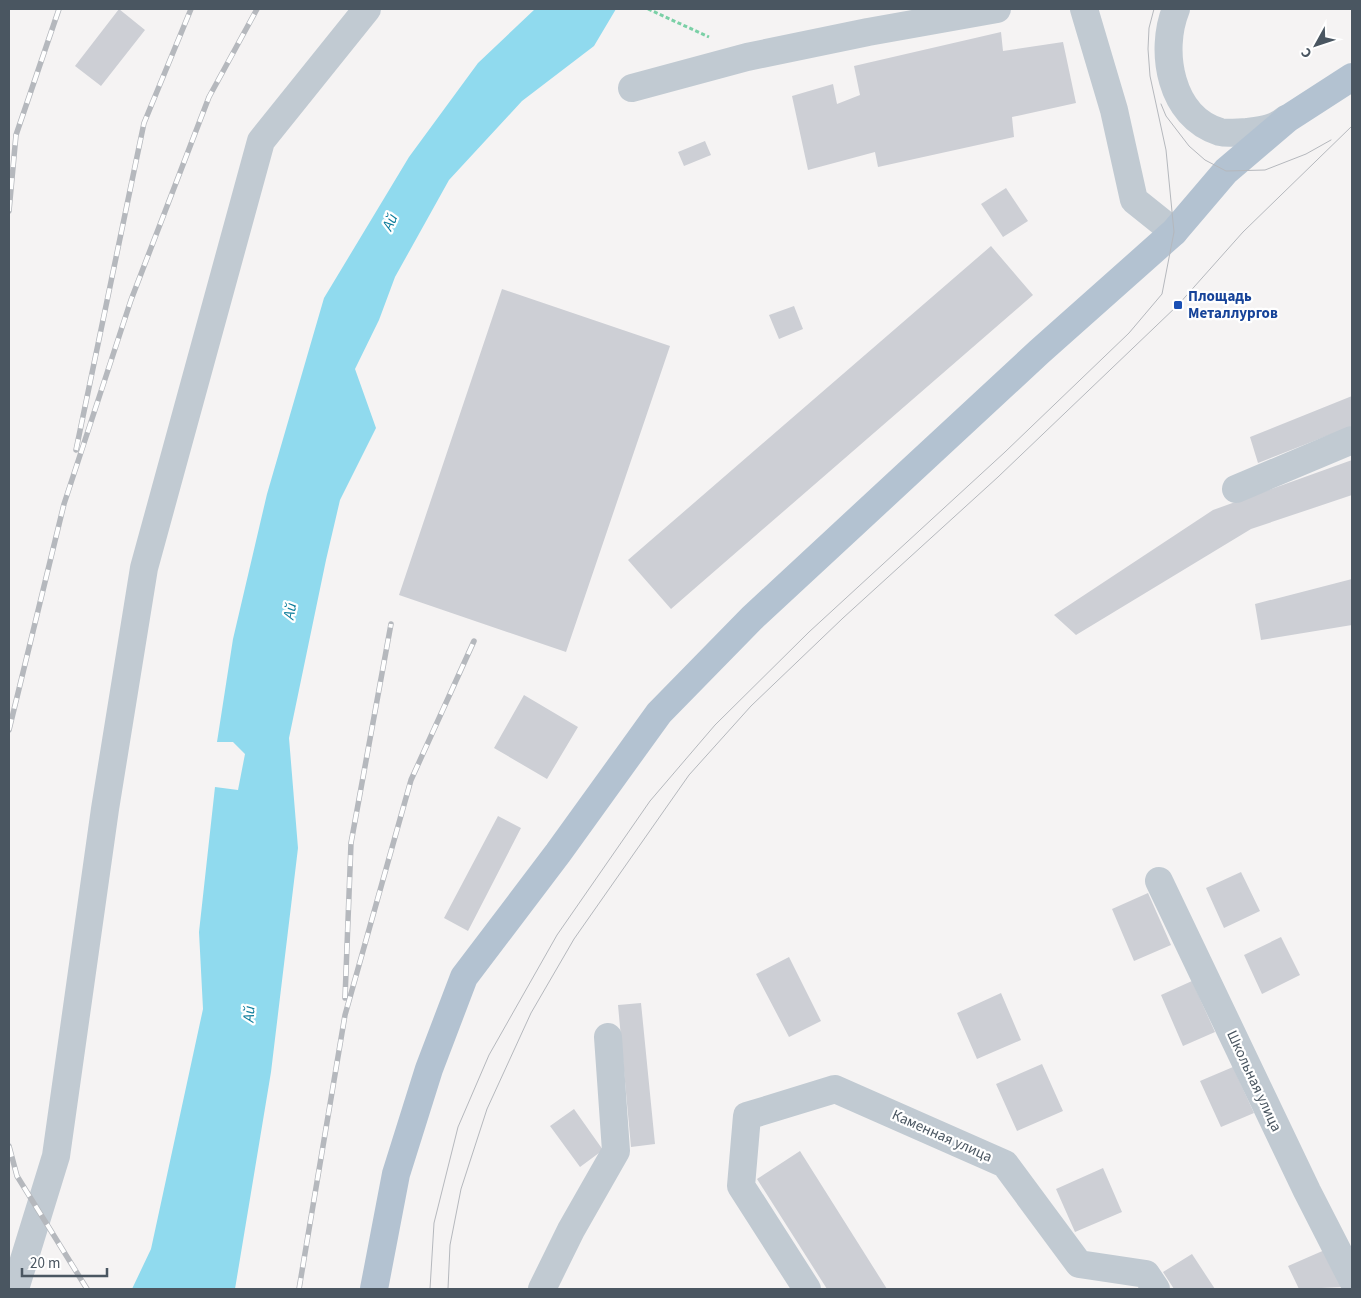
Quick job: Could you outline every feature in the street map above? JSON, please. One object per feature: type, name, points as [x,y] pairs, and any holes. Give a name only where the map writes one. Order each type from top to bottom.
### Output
[{"type":"main road","points":[[374,1284],[396,1174],[428,1069],[464,977],[558,853],[659,713],[752,618],[1032,359],[1174,232],[1226,171],[1286,119],[1352,77]]},
{"type":"street","points":[[15,1289],[56,1156],[105,809],[144,568],[261,141],[367,9]]},
{"type":"street","points":[[632,88],[747,57],[868,32],[997,9]]},
{"type":"street","points":[[1084,9],[1114,110],[1134,200],[1174,232]]},
{"type":"street","points":[[1176,9],[1169,25],[1168,63],[1175,87],[1187,110],[1202,124],[1222,133],[1270,128],[1286,119]]},
{"type":"street","points":[[1236,489],[1352,440]]},
{"type":"street","name":"Школьная улица","points":[[1159,881],[1307,1192],[1352,1279]]},
{"type":"street","points":[[542,1289],[571,1230],[616,1152],[608,1037]]},
{"type":"street","name":"Каменная улица","points":[[807,1289],[741,1186],[747,1116],[834,1089],[1004,1164],[1079,1264],[1146,1274],[1156,1289]]},
{"type":"path","points":[[648,9],[711,38]]},
{"type":"water","name":"Ай","points":[[535,9],[616,9],[594,46],[522,101],[449,180],[395,277],[379,320],[355,369],[376,428],[340,500],[289,738],[298,848],[271,1072],[235,1289],[132,1289],[151,1249],[203,1009],[199,932],[215,787],[238,790],[245,754],[233,742],[217,742],[233,639],[267,494],[324,298],[409,157],[478,63]]},
{"type":"building","points":[[119,9],[145,30],[101,86],[75,66]]},
{"type":"building","points":[[1001,32],[1003,51],[1063,42],[1076,103],[1012,117],[1014,137],[878,167],[875,152],[808,170],[792,96],[833,84],[837,104],[860,95],[854,66]]},
{"type":"building","points":[[705,141],[711,155],[684,166],[678,152]]},
{"type":"building","points":[[1006,188],[1028,221],[1003,237],[981,204]]},
{"type":"building","points":[[991,246],[1033,295],[671,609],[628,560]]},
{"type":"building","points":[[502,289],[670,346],[566,652],[399,595]]},
{"type":"building","points":[[794,306],[803,329],[779,339],[769,315]]},
{"type":"building","points":[[1352,396],[1352,426],[1258,463],[1250,437]]},
{"type":"building","points":[[1352,460],[1352,495],[1251,529],[1076,635],[1054,615],[1213,510]]},
{"type":"building","points":[[1352,579],[1352,625],[1261,640],[1255,604]]},
{"type":"building","points":[[524,695],[578,727],[547,779],[494,748]]},
{"type":"building","points":[[498,816],[521,828],[468,931],[444,918]]},
{"type":"building","points":[[1241,872],[1260,911],[1224,928],[1206,888]]},
{"type":"building","points":[[1148,893],[1171,945],[1134,961],[1112,909]]},
{"type":"building","points":[[1281,937],[1300,975],[1262,994],[1244,955]]},
{"type":"building","points":[[789,957],[821,1021],[789,1037],[756,974]]},
{"type":"building","points":[[1192,981],[1215,1032],[1183,1046],[1161,995]]},
{"type":"building","points":[[1001,993],[1021,1040],[977,1059],[957,1013]]},
{"type":"building","points":[[641,1003],[655,1144],[631,1147],[618,1005]]},
{"type":"building","points":[[1042,1064],[1063,1111],[1017,1131],[996,1084]]},
{"type":"building","points":[[1233,1067],[1254,1113],[1221,1127],[1200,1081]]},
{"type":"building","points":[[574,1109],[603,1150],[580,1167],[550,1126]]},
{"type":"building","points":[[800,1151],[887,1289],[827,1289],[757,1179]]},
{"type":"building","points":[[1103,1168],[1122,1212],[1075,1232],[1056,1189]]},
{"type":"building","points":[[1327,1249],[1344,1287],[1299,1289],[1288,1266]]},
{"type":"building","points":[[1192,1254],[1215,1289],[1174,1289],[1163,1272]]},
{"type":"tram line","points":[[430,1289],[434,1223],[458,1127],[489,1055],[557,935],[650,801],[715,725],[809,632],[1005,452],[1129,333],[1162,294],[1174,232],[1166,150],[1150,76],[1149,28],[1154,9]]},
{"type":"tram line","points":[[1161,104],[1166,116],[1189,146],[1205,160],[1226,171],[1265,170],[1306,154],[1331,140]]},
{"type":"tram line","points":[[448,1289],[450,1245],[461,1189],[487,1109],[531,1013],[574,939],[689,775],[751,706],[843,618],[998,477],[1178,305],[1243,232],[1352,126]]},
{"type":"railway","points":[[9,211],[16,135],[59,9]]},
{"type":"railway","points":[[76,450],[144,123],[191,9]]},
{"type":"railway","points":[[9,730],[64,504],[131,300],[209,97],[257,9]]},
{"type":"railway","points":[[345,998],[351,843],[391,624]]},
{"type":"railway","points":[[299,1289],[345,1015],[411,780],[474,641]]},
{"type":"railway","points":[[9,1146],[17,1176],[87,1289]]},
{"type":"place","name":"Площадь Металлургов","points":[[1178,305]]}]
